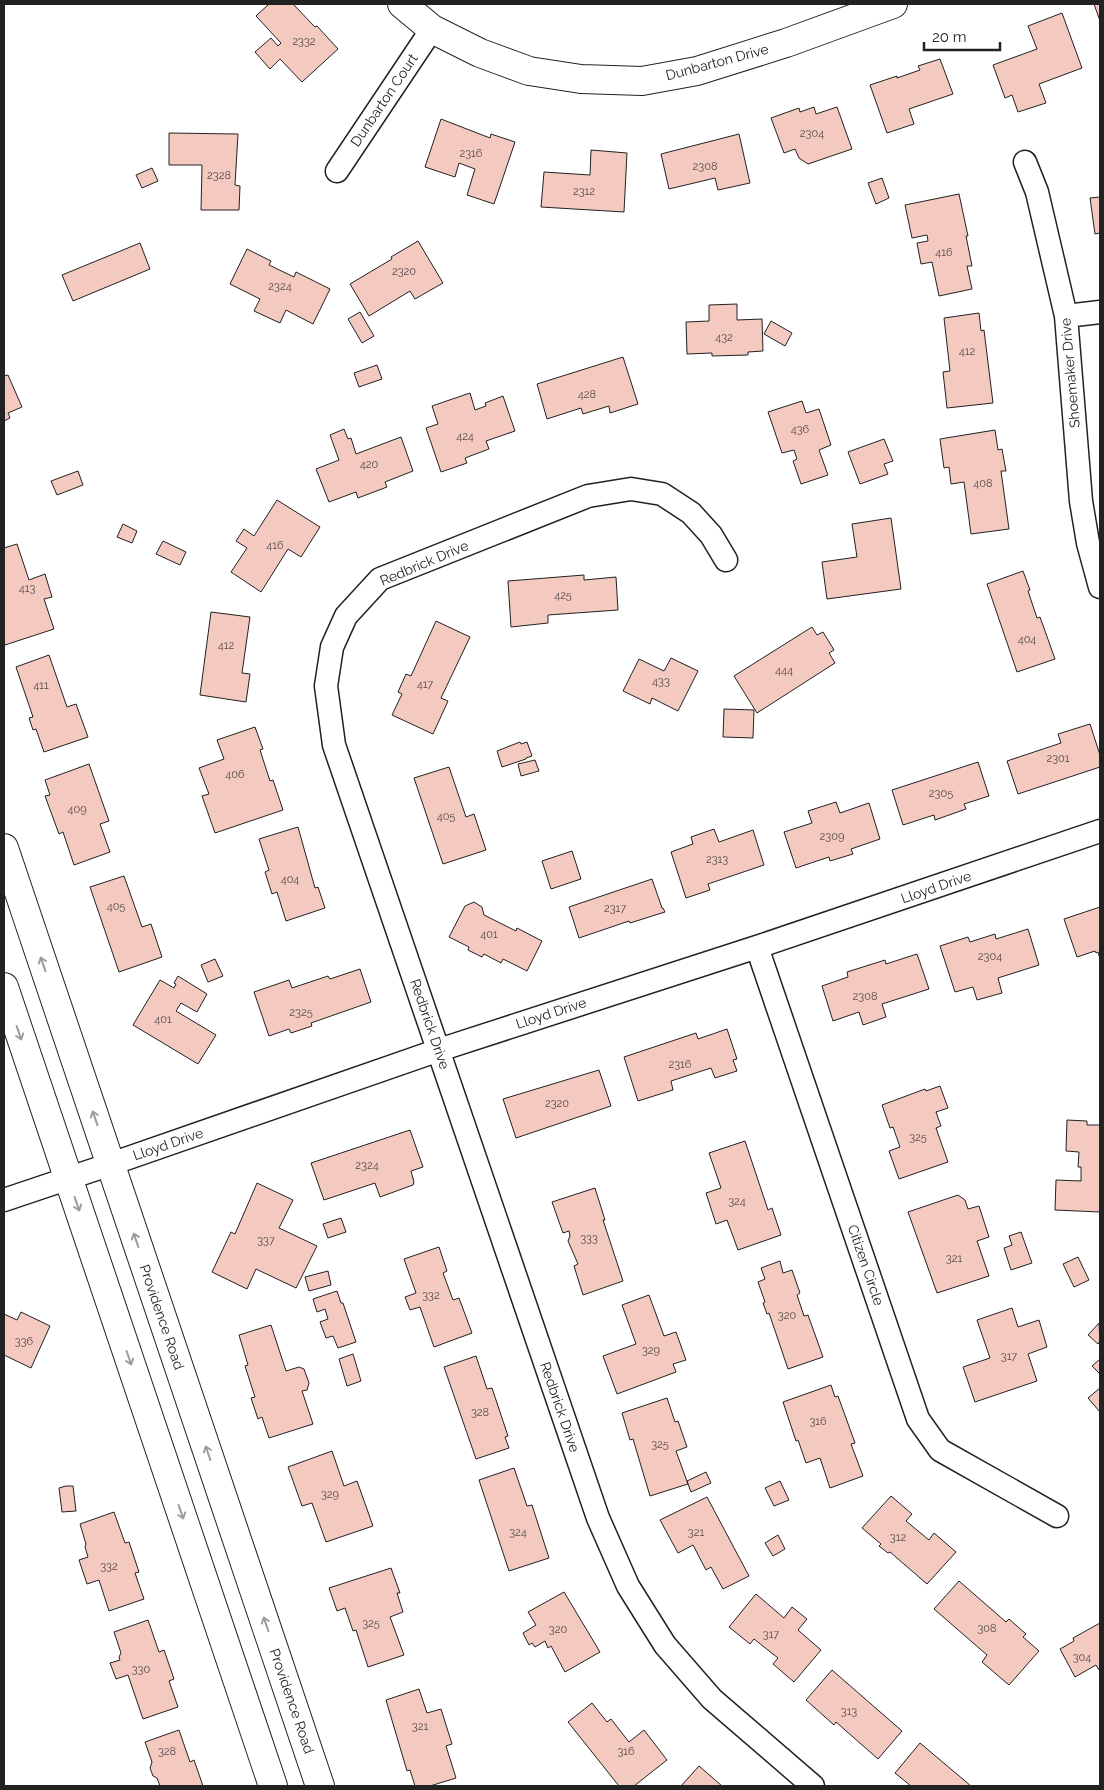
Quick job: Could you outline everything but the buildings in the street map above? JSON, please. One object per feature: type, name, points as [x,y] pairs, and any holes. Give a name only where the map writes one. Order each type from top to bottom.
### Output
[{"type":"main road","name":"Dunbarton Drive","points":[[402,4],[432,30],[480,53],[529,70],[581,79],[642,81],[697,71],[786,43],[892,4]]},
{"type":"main road","name":"Providence Road","points":[[4,848],[320,1786]]},
{"type":"main road","points":[[4,987],[273,1786]]},
{"type":"street","name":"Dunbarton Court","points":[[337,171],[432,30]]},
{"type":"street","name":"Shoemaker Drive","points":[[1025,162],[1037,192],[1066,316],[1081,501],[1088,543],[1100,587]]},
{"type":"street","points":[[1066,316],[1100,312]]},
{"type":"street","name":"Redbrick Drive","points":[[726,560],[711,535],[691,513],[662,494],[631,489],[588,496],[380,579],[346,616],[332,647],[326,686],[334,744],[598,1518],[628,1586],[665,1645],[712,1700],[813,1786]]},
{"type":"street","name":"Lloyd Drive","points":[[4,1200],[439,1050],[757,947],[1100,831]]},
{"type":"street","name":"Citizen Circle","points":[[757,947],[918,1419],[940,1450],[1057,1516]]}]
